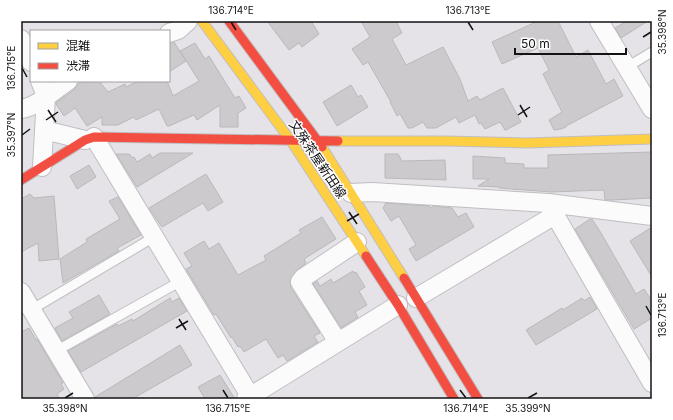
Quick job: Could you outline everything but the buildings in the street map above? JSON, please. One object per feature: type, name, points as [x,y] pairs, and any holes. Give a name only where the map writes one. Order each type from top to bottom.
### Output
[{"type":"main road","name":"文殊茶屋新田線","points":[[202,21],[291,141],[398,305],[454,399]]},
{"type":"main road","name":"文殊茶屋新田線","points":[[229,21],[318,141],[478,399]]},
{"type":"main road","points":[[21,180],[90,139],[527,142],[652,139]]},
{"type":"street","points":[[170,33],[178,30],[188,21]]},
{"type":"street","points":[[599,21],[652,109]]},
{"type":"street","points":[[21,39],[30,60]]},
{"type":"street","points":[[21,109],[26,109],[43,89],[65,82]]},
{"type":"street","points":[[42,167],[44,130],[43,89]]},
{"type":"street","points":[[44,130],[90,139],[154,237],[249,398],[398,305]]},
{"type":"street","points":[[351,193],[372,192],[551,209],[652,216]]},
{"type":"street","points":[[416,298],[551,209]]},
{"type":"street","points":[[551,209],[652,383]]},
{"type":"street","points":[[338,342],[300,282],[302,278],[357,242]]},
{"type":"street","points":[[21,292],[85,399]]},
{"type":"lane","points":[[627,67],[652,52]]},
{"type":"lane","points":[[31,310],[154,237]]},
{"type":"lane","points":[[56,351],[181,281]]},
{"type":"traffic: slow","points":[[202,21],[291,141],[366,256]]},
{"type":"traffic: slow","points":[[338,141],[527,143],[652,139]]},
{"type":"traffic: slow","points":[[322,147],[404,278]]},
{"type":"traffic: jam","points":[[229,21],[322,147]]},
{"type":"traffic: jam","points":[[21,180],[85,140],[94,137],[338,141]]},
{"type":"traffic: jam","points":[[366,256],[398,305],[454,399]]},
{"type":"traffic: jam","points":[[404,278],[478,399]]}]
